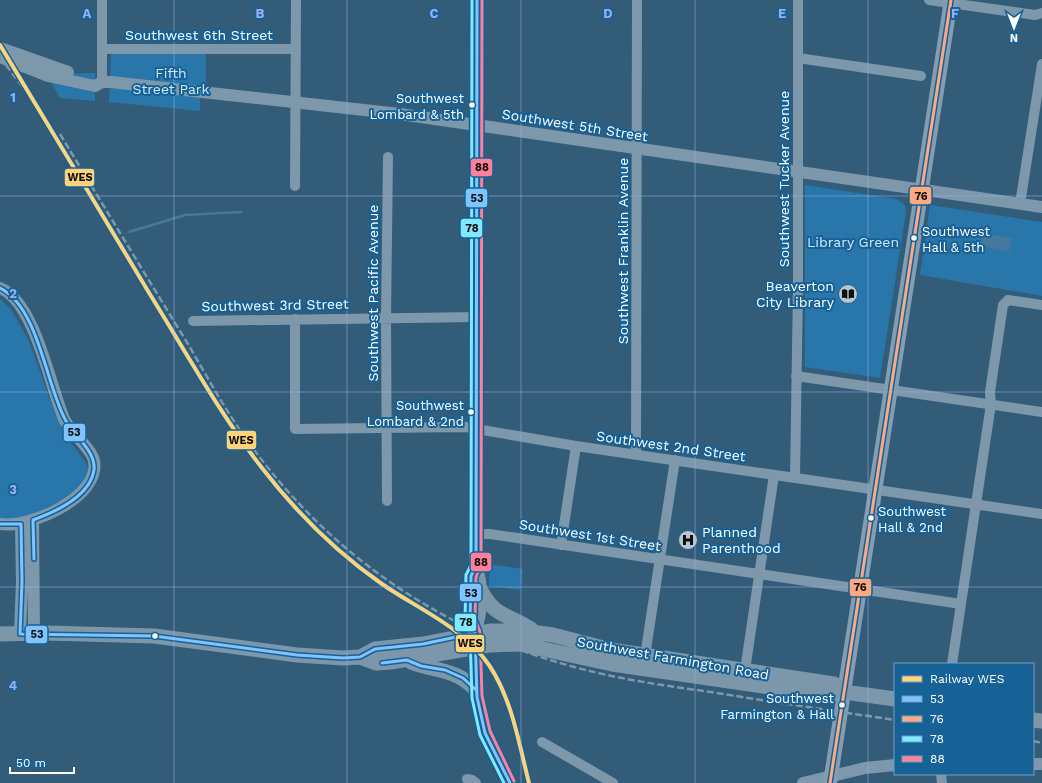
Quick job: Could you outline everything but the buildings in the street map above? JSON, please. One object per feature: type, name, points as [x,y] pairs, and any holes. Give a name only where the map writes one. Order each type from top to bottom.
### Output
[{"type":"main road","points":[[830,780],[923,190],[951,2]]},
{"type":"main road","points":[[480,589],[487,602],[497,612],[537,632]]},
{"type":"main road","name":"Southwest Farmington Road","points":[[476,640],[504,630],[537,632],[592,646],[832,696],[844,692],[894,699]]},
{"type":"main road","points":[[0,634],[154,636],[297,655],[360,657],[376,663],[407,660],[476,640]]},
{"type":"main road","points":[[360,657],[375,649],[476,640]]},
{"type":"main road","name":"Southwest Farmington Road","points":[[476,640],[497,644],[520,644],[612,664],[743,677]]},
{"type":"main road","points":[[407,660],[421,666],[454,673],[463,678],[476,690]]},
{"type":"street","points":[[102,0],[102,82]]},
{"type":"street","points":[[295,186],[296,0]]},
{"type":"street","points":[[477,0],[476,566],[480,576],[480,620],[476,640],[476,690],[485,734],[510,783]]},
{"type":"street","name":"Southwest Franklin Avenue","points":[[636,455],[638,150],[637,0]]},
{"type":"street","name":"Southwest Tucker Avenue","points":[[795,478],[798,285],[798,0]]},
{"type":"street","points":[[929,0],[1035,15],[1042,13]]},
{"type":"street","name":"Southwest 5th Street","points":[[0,48],[51,68],[96,78],[102,82],[296,102],[477,125],[638,150],[1042,207]]},
{"type":"street","name":"Southwest 6th Street","points":[[102,49],[296,49]]},
{"type":"street","name":"Southwest 5th Street","points":[[0,57],[19,66],[55,77],[95,86],[102,82]]},
{"type":"street","points":[[798,58],[921,76]]},
{"type":"street","points":[[1020,204],[1039,108],[1042,64]]},
{"type":"street","name":"Southwest Pacific Avenue","points":[[387,501],[386,317],[388,157]]},
{"type":"street","points":[[0,288],[12,296],[26,317],[38,340],[64,418],[75,436],[92,456],[94,461],[94,471],[91,480],[77,495],[55,511],[21,524],[0,524]]},
{"type":"street","points":[[952,663],[991,404],[990,392],[1003,304],[1008,300],[1042,305]]},
{"type":"street","name":"Southwest 3rd Street","points":[[193,321],[386,317],[477,317]]},
{"type":"street","name":"Southwest 2nd Street","points":[[295,319],[295,429],[465,427],[576,446],[1042,514]]},
{"type":"street","points":[[796,376],[1042,412]]},
{"type":"street","points":[[561,545],[576,446]]},
{"type":"street","points":[[645,656],[675,460]]},
{"type":"street","points":[[743,677],[774,475]]},
{"type":"street","points":[[27,634],[33,520]]},
{"type":"street","points":[[21,524],[22,582],[27,634]]},
{"type":"street","name":"Southwest 1st Street","points":[[476,534],[561,545],[961,604]]},
{"type":"street","points":[[476,566],[470,576],[470,620],[476,640]]},
{"type":"street","points":[[542,742],[613,783]]},
{"type":"street","points":[[803,783],[830,780],[865,768],[894,765]]},
{"type":"green space","name":"Fifth Street Park","points":[[111,54],[206,54],[206,85],[200,84],[200,111],[109,102]]},
{"type":"green space","name":"Fifth Street Park","points":[[95,73],[95,101],[60,98],[46,74]]},
{"type":"green space","name":"Library Green","points":[[805,185],[897,199],[905,205],[906,212],[880,378],[805,367]]},
{"type":"green space","points":[[930,205],[1042,222],[1042,296],[920,275]]},
{"type":"green space","points":[[0,299],[11,309],[29,341],[56,416],[65,435],[87,464],[89,478],[52,511],[0,521]]},
{"type":"green space","points":[[489,564],[523,569],[520,590],[489,586]]},
{"type":"shaded area","points":[[983,233],[1012,238],[1009,251],[980,246]]},
{"type":"waterway","points":[[129,232],[185,215],[241,212]]},
{"type":"railway","points":[[0,57],[33,101]]},
{"type":"railway","points":[[60,134],[189,345],[222,402],[249,443],[279,482],[312,517],[348,550],[386,579],[427,605],[469,628],[514,647],[560,663],[616,677],[654,684],[894,720]]},
{"type":"railway","points":[[1034,741],[1042,743]]},
{"type":"rail line","name":"WES","points":[[0,45],[204,384],[262,468],[303,516],[349,559],[382,584],[453,629],[466,640],[489,665],[504,692],[514,722],[529,783]]},
{"type":"transit line","name":"78","points":[[472,0],[471,565],[466,575],[465,620],[470,634],[472,698],[480,735],[504,783]]},
{"type":"transit line","name":"53","points":[[477,0],[476,566],[471,576],[470,620],[475,633],[477,697],[485,733],[510,783]]},
{"type":"transit line","name":"88","points":[[482,0],[481,566],[476,577],[475,619],[480,632],[482,696],[490,731],[514,781]]},
{"type":"transit line","name":"76","points":[[830,783],[951,0]]},
{"type":"transit line","name":"53","points":[[0,288],[13,298],[24,312],[33,329],[59,406],[66,421],[84,444],[94,463],[94,470],[91,480],[79,496],[61,508],[33,520],[34,559]]},
{"type":"transit line","name":"53","points":[[0,524],[21,524],[22,582],[20,634],[154,636],[297,655],[343,658],[360,657],[375,649],[423,644],[475,633]]},
{"type":"transit line","name":"53","points":[[382,663],[407,660],[421,666],[445,670],[463,678],[476,690]]},
{"type":"place","name":"Southwest Lombard & 5th","points":[[472,105]]},
{"type":"place","name":"Southwest Hall & 5th","points":[[914,238]]},
{"type":"place","name":"Beaverton City Library","points":[[848,294]]},
{"type":"place","name":"Southwest Lombard & 2nd","points":[[471,412]]},
{"type":"place","name":"Southwest Hall & 2nd","points":[[871,518]]},
{"type":"place","name":"Planned Parenthood","points":[[688,540]]},
{"type":"place","name":"Southwest Farmington & Hall","points":[[842,705]]}]
